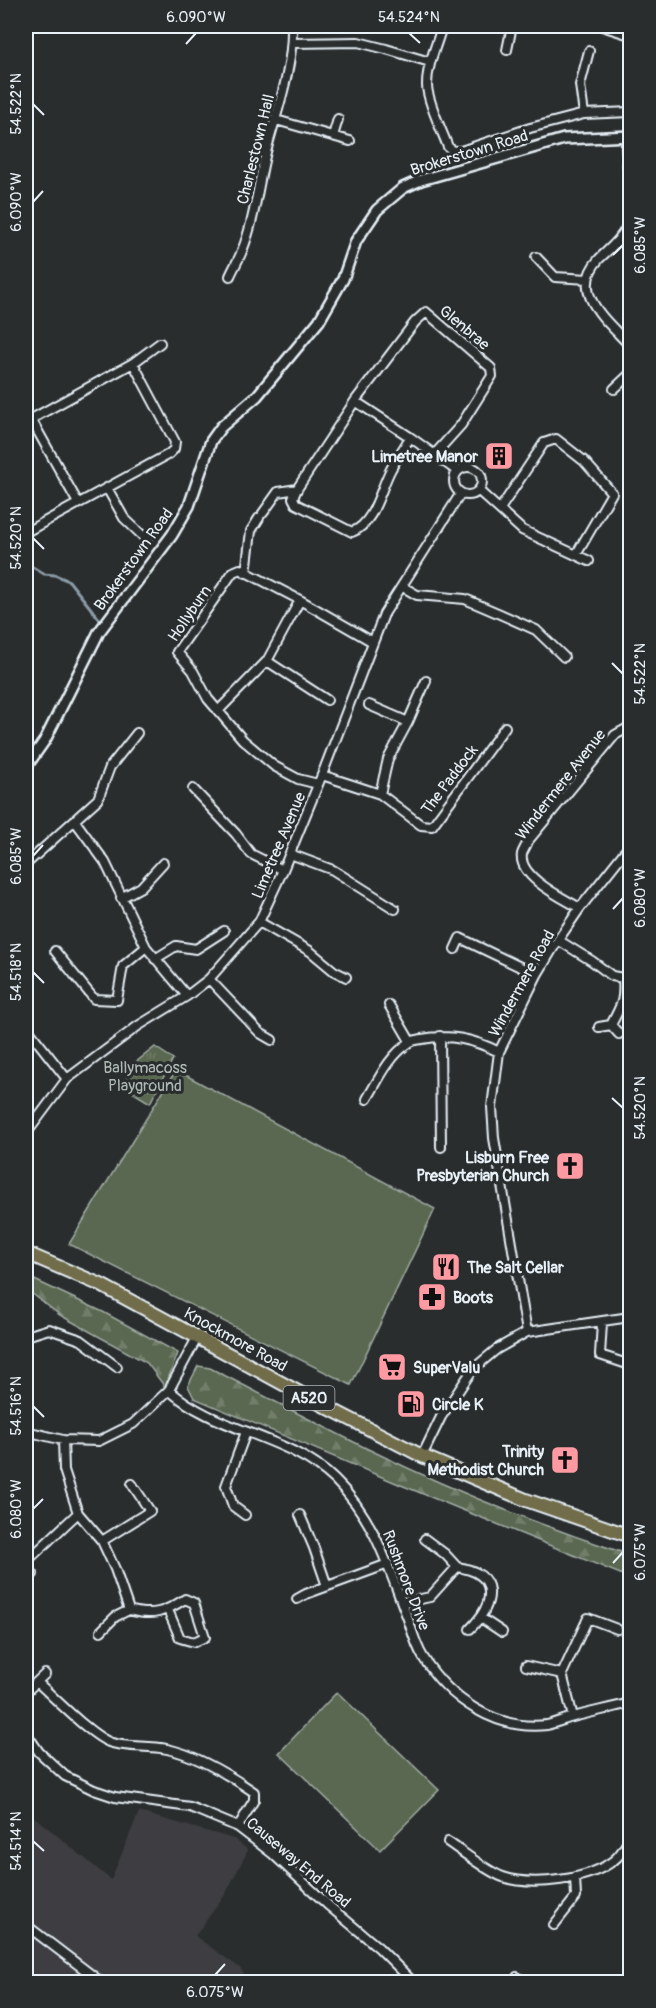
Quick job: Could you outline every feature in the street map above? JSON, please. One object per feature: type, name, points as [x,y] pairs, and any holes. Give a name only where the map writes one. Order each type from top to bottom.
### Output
[{"type":"main road","name":"Knockmore Road","points":[[26,1253],[101,1285],[311,1399],[422,1456],[526,1500],[630,1536]]},
{"type":"street","name":"Charlestown Hall","points":[[230,276],[245,241],[266,151],[286,82],[292,43],[292,26]]},
{"type":"street","points":[[442,26],[430,62],[428,91],[448,147],[454,151],[461,151],[530,128],[585,114],[630,112]]},
{"type":"street","points":[[507,50],[512,26],[510,26]]},
{"type":"street","points":[[602,26],[630,35]]},
{"type":"street","points":[[292,43],[358,42],[430,62]]},
{"type":"street","points":[[585,114],[580,85],[589,51]]},
{"type":"street","points":[[333,136],[338,119]]},
{"type":"street","points":[[276,120],[350,141]]},
{"type":"street","points":[[628,136],[629,226],[591,270],[587,289],[591,302],[630,346]]},
{"type":"street","name":"Brokerstown Road","points":[[26,767],[45,740],[99,632],[172,535],[189,506],[211,441],[221,428],[257,396],[319,321],[343,279],[356,241],[377,210],[403,188],[450,171],[564,140],[628,136]]},
{"type":"street","points":[[536,257],[555,277],[588,279]]},
{"type":"street","name":"Glenbrae","points":[[297,489],[355,401],[415,322],[426,312],[491,368],[492,376],[461,425],[434,455]]},
{"type":"street","points":[[78,503],[28,421],[133,363],[160,343]]},
{"type":"street","points":[[26,532],[174,449],[175,441],[133,363]]},
{"type":"street","points":[[614,389],[630,374]]},
{"type":"street","points":[[355,401],[457,471]]},
{"type":"street","points":[[297,489],[293,498],[296,504],[352,532],[361,528],[378,502],[390,471],[410,437]]},
{"type":"street","points":[[500,509],[544,443],[556,439],[584,461],[612,493],[576,555]]},
{"type":"street","points":[[465,467],[478,470],[482,483],[479,491],[470,495],[461,494],[454,483],[457,471],[465,467]]},
{"type":"street","points":[[106,488],[124,518],[147,540]]},
{"type":"street","points":[[297,489],[278,492],[251,531],[246,573],[300,600],[373,642]]},
{"type":"street","points":[[479,491],[522,530],[589,561]]},
{"type":"street","name":"Limetree Avenue","points":[[26,1134],[67,1079],[138,1026],[187,996],[209,979],[259,922],[290,854],[384,614],[461,494]]},
{"type":"street","name":"Hollyburn","points":[[246,573],[240,569],[233,572],[177,651],[193,671],[208,699],[243,740],[274,766],[298,779],[318,784]]},
{"type":"street","points":[[403,586],[417,595],[465,599],[509,618],[536,630],[564,657]]},
{"type":"street","points":[[219,710],[267,662],[300,600]]},
{"type":"street","points":[[267,662],[327,700]]},
{"type":"street","points":[[380,794],[388,759],[426,681]]},
{"type":"street","points":[[369,705],[408,722]]},
{"type":"street","name":"The Paddock","points":[[322,775],[380,794],[421,825],[432,826],[505,727]]},
{"type":"street","name":"Windermere Avenue","points":[[580,908],[533,879],[523,865],[522,855],[528,841],[615,735],[630,729]]},
{"type":"street","points":[[26,864],[98,799],[110,766],[137,733]]},
{"type":"street","points":[[193,789],[236,834],[251,854],[283,870]]},
{"type":"street","points":[[75,821],[105,862],[146,947],[187,996]]},
{"type":"street","name":"Windermere Road","points":[[527,1332],[494,1138],[492,1107],[499,1052],[537,975],[558,940],[630,844]]},
{"type":"street","points":[[290,854],[333,870],[394,909]]},
{"type":"street","points":[[121,898],[141,887],[163,863]]},
{"type":"street","points":[[259,922],[310,951],[334,971],[346,977]]},
{"type":"street","points":[[155,959],[176,946],[196,949],[224,932]]},
{"type":"street","points":[[455,950],[460,938],[537,975]]},
{"type":"street","points":[[558,940],[612,976],[627,977],[622,1006],[611,1025]]},
{"type":"street","points":[[55,951],[94,999],[117,1000],[123,966],[146,947]]},
{"type":"street","points":[[209,979],[260,1033],[272,1040]]},
{"type":"street","points":[[389,1005],[410,1041]]},
{"type":"street","points":[[599,1027],[611,1025]]},
{"type":"street","points":[[611,1025],[619,1034]]},
{"type":"street","points":[[26,1026],[67,1079]]},
{"type":"street","points":[[440,1036],[441,1147]]},
{"type":"street","points":[[367,1099],[390,1060],[410,1041],[440,1036],[465,1039],[499,1052]]},
{"type":"street","points":[[422,1456],[441,1417],[473,1368],[496,1349],[527,1332],[602,1323],[630,1317]]},
{"type":"street","points":[[602,1323],[600,1355],[630,1365]]},
{"type":"street","points":[[26,1336],[49,1329],[81,1341],[117,1367]]},
{"type":"street","points":[[26,1431],[63,1440],[99,1441],[133,1424],[169,1390],[198,1336]]},
{"type":"street","name":"Rushmore Drive","points":[[169,1390],[184,1403],[246,1432],[290,1449],[334,1479],[363,1511],[388,1564],[422,1655],[440,1681],[464,1703],[487,1716],[523,1725],[548,1725],[630,1703]]},
{"type":"street","points":[[245,1515],[233,1506],[226,1486],[246,1432]]},
{"type":"street","points":[[63,1440],[64,1470],[78,1513],[102,1541],[115,1569],[129,1610]]},
{"type":"street","points":[[102,1541],[150,1511],[132,1484]]},
{"type":"street","points":[[33,1574],[26,1564],[78,1513]]},
{"type":"street","points":[[300,1515],[327,1586]]},
{"type":"street","points":[[425,1539],[445,1554],[457,1567],[468,1569],[482,1576],[489,1586],[490,1600],[481,1618],[470,1629]]},
{"type":"street","points":[[297,1599],[388,1564]]},
{"type":"street","points":[[402,1603],[430,1597],[457,1567]]},
{"type":"street","points":[[101,1631],[116,1617],[129,1610],[145,1615],[168,1610],[185,1599],[194,1603],[206,1637],[194,1642],[180,1638],[168,1610]]},
{"type":"street","points":[[481,1618],[502,1632]]},
{"type":"street","points":[[573,1717],[562,1674],[588,1618],[617,1629]]},
{"type":"street","points":[[526,1666],[562,1674]]},
{"type":"street","points":[[27,1691],[45,1674]]},
{"type":"street","points":[[37,1682],[85,1726],[110,1743],[166,1748],[219,1770],[254,1792],[254,1800],[238,1827]]},
{"type":"street","name":"Causeway End Road","points":[[26,1733],[39,1752],[65,1776],[94,1790],[115,1797],[190,1807],[238,1827],[273,1854],[379,1948],[414,1983]]},
{"type":"street","points":[[448,1842],[501,1877],[526,1882],[575,1877],[595,1872],[616,1859],[630,1838]]},
{"type":"street","points":[[554,1925],[576,1897],[575,1877]]},
{"type":"street","points":[[26,1925],[101,1983]]},
{"type":"street","points":[[517,1977],[524,1983]]},
{"type":"shaded area","points":[[26,1810],[111,1880],[139,1812],[234,1839],[248,1850],[226,1893],[195,1936],[240,1968],[249,1982],[26,1982]]},
{"type":"green space","name":"Ballymacoss Playground","points":[[155,1047],[173,1059],[150,1103],[129,1090],[126,1070]]},
{"type":"green space","points":[[176,1070],[435,1209],[351,1385],[69,1244]]},
{"type":"green space","points":[[26,1276],[103,1312],[178,1353],[165,1387],[147,1363],[60,1315],[26,1289]]},
{"type":"green space","points":[[198,1366],[210,1368],[432,1479],[530,1520],[630,1555],[630,1578],[194,1398],[188,1386]]},
{"type":"green space","points":[[337,1692],[439,1790],[380,1850],[279,1753]]},
{"type":"waterway","points":[[26,563],[44,574],[55,575],[69,581],[100,620]]},
{"type":"place","name":"Limetree Manor","points":[[499,456]]},
{"type":"place","name":"Lisburn Free Presbyterian Church","points":[[570,1166]]},
{"type":"place","name":"The Salt Cellar","points":[[446,1267]]},
{"type":"place","name":"Boots","points":[[432,1297]]},
{"type":"place","name":"SuperValu","points":[[392,1367]]},
{"type":"place","name":"Circle K","points":[[411,1404]]},
{"type":"place","name":"Trinity Methodist Church","points":[[565,1460]]}]
